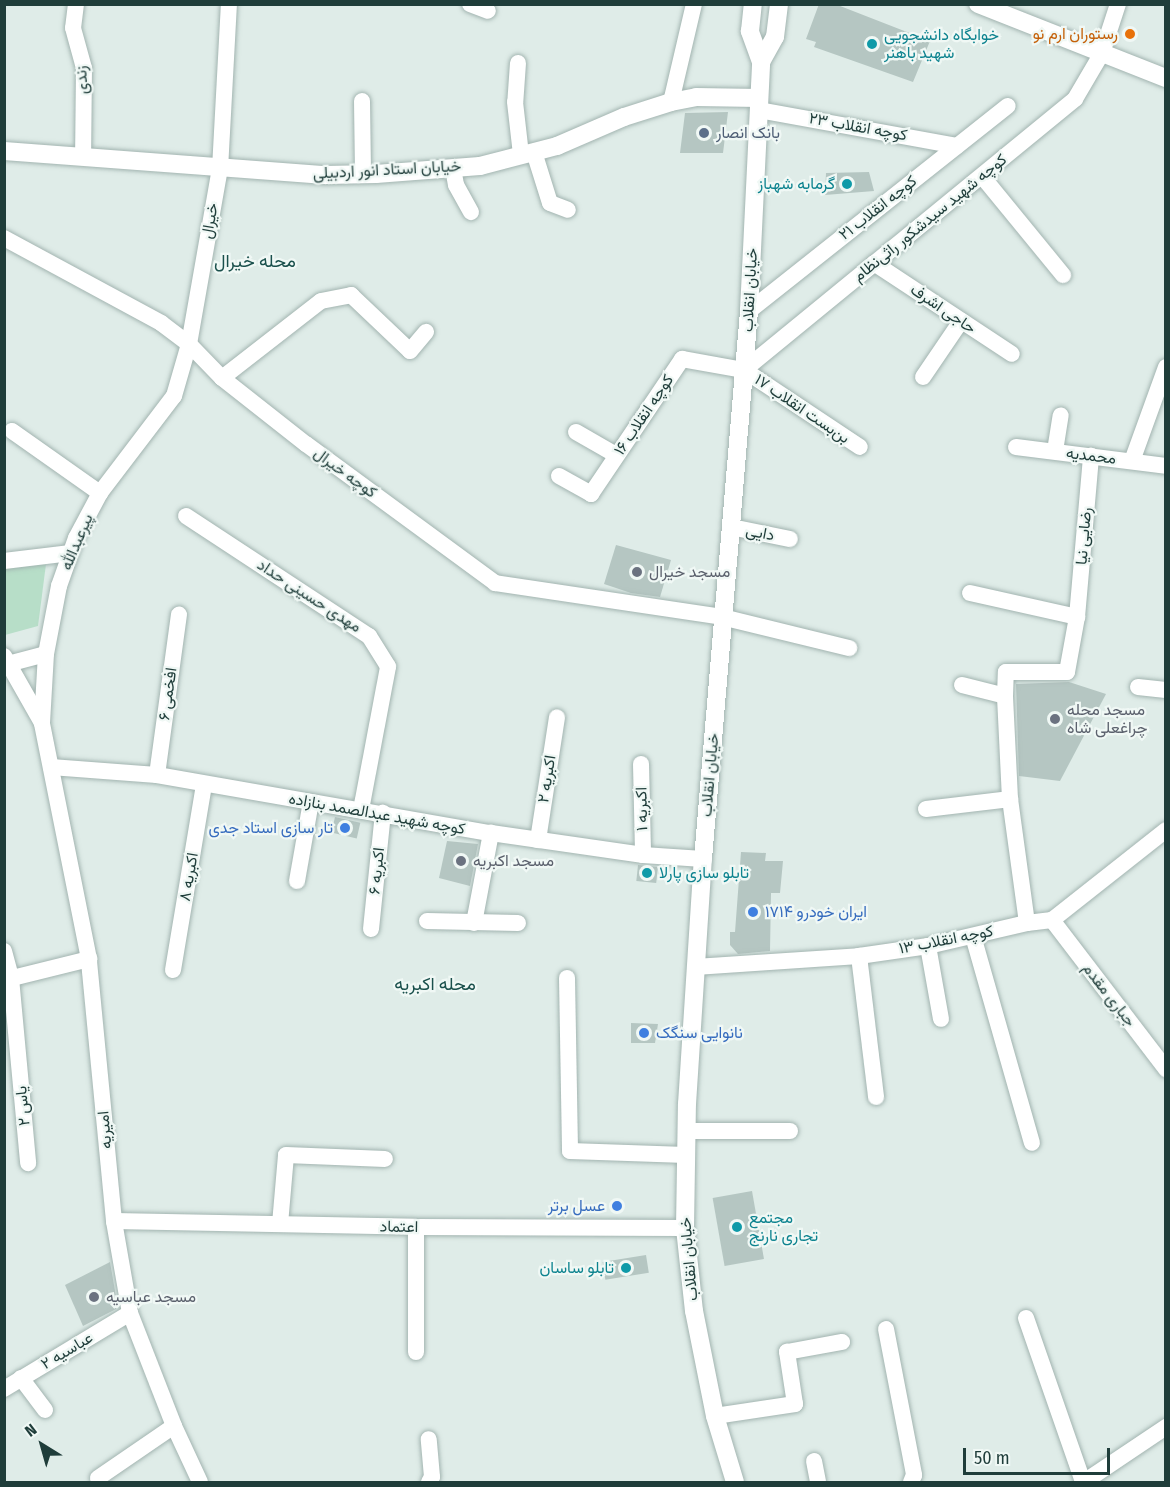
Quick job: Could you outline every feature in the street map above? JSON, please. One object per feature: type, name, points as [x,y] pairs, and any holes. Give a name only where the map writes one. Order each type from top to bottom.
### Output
[{"type":"main road","points":[[744,4],[750,31],[761,62]]},
{"type":"main road","points":[[750,31],[753,4]]},
{"type":"main road","points":[[775,37],[779,4]]},
{"type":"main road","points":[[761,62],[787,10],[793,4]]},
{"type":"main road","points":[[978,4],[1166,78]]},
{"type":"main road","name":"خیابان انقلاب","points":[[735,1482],[715,1416],[694,1311],[685,1228],[686,1155],[703,859],[749,311],[761,62]]},
{"type":"main road","name":"خیابان استاد انور اردبیلی","points":[[4,151],[220,169],[325,175],[363,174],[480,166],[557,146],[624,117],[671,102],[696,97],[759,104]]},
{"type":"street","name":"زندی","points":[[76,4],[73,28],[84,68],[83,157]]},
{"type":"street","name":"خیرال","points":[[189,344],[220,169],[230,4]]},
{"type":"street","points":[[470,4],[488,11]]},
{"type":"street","points":[[671,102],[694,4]]},
{"type":"street","name":"کوچه شهید سیدشکور راثی‌نظام","points":[[744,370],[1075,99],[1102,53],[1118,4]]},
{"type":"street","points":[[518,63],[515,102],[528,154],[550,202],[568,210]]},
{"type":"street","points":[[362,101],[363,174]]},
{"type":"street","name":"کوچه انقلاب ۲۳","points":[[759,104],[957,146]]},
{"type":"street","name":"کوچه انقلاب ۲۱","points":[[749,311],[1008,106]]},
{"type":"street","points":[[453,168],[456,185],[471,212]]},
{"type":"street","points":[[982,176],[1063,275]]},
{"type":"street","name":"کوچه خیرال","points":[[4,238],[161,323],[189,344],[222,378],[306,444],[495,583],[723,617],[849,648]]},
{"type":"street","name":"حاجی اشرف","points":[[874,263],[1012,354]]},
{"type":"street","points":[[222,378],[321,301],[351,295],[410,351],[426,332]]},
{"type":"street","points":[[923,377],[961,321]]},
{"type":"street","name":"پیرعبدالله","points":[[51,767],[42,723],[46,654],[59,586],[71,553],[100,493],[174,396],[189,344]]},
{"type":"street","name":"کوچه انقلاب ۱۶","points":[[559,476],[591,494],[682,359],[744,370]]},
{"type":"street","points":[[1132,461],[1166,367]]},
{"type":"street","name":"بن‌بست انقلاب ۱۷","points":[[744,370],[860,447]]},
{"type":"street","points":[[1055,451],[1061,415]]},
{"type":"street","points":[[12,431],[100,493]]},
{"type":"street","points":[[576,432],[616,455]]},
{"type":"street","name":"محمدیه","points":[[1016,447],[1166,465]]},
{"type":"street","name":"رضایی نیا","points":[[1027,923],[1010,799],[1006,672],[1067,672],[1077,617],[1091,456]]},
{"type":"street","name":"مهدی حسینی حداد","points":[[186,516],[369,636],[388,667],[361,810]]},
{"type":"street","name":"دایی","points":[[730,527],[790,539]]},
{"type":"street","points":[[4,561],[71,553]]},
{"type":"street","points":[[970,593],[1077,617]]},
{"type":"street","name":"افخمی ۶","points":[[157,775],[179,614]]},
{"type":"street","points":[[42,723],[6,662],[46,654]]},
{"type":"street","points":[[962,685],[1005,696]]},
{"type":"street","points":[[1138,687],[1166,690]]},
{"type":"street","name":"اکبریه ۲","points":[[538,840],[557,717]]},
{"type":"street","name":"اکبریه ۱","points":[[641,764],[643,855]]},
{"type":"street","name":"کوچه شهید عبدالصمد بنازاده","points":[[51,767],[157,775],[204,785],[383,813],[491,833],[643,855],[703,859]]},
{"type":"street","name":"امیریه","points":[[51,767],[89,959],[114,1221],[130,1313],[174,1426],[200,1482]]},
{"type":"street","name":"اکبریه ۸","points":[[173,969],[204,785]]},
{"type":"street","points":[[926,808],[1010,799]]},
{"type":"street","points":[[297,881],[311,802]]},
{"type":"street","name":"اکبریه ۶","points":[[371,928],[383,813]]},
{"type":"street","points":[[1052,921],[1166,830]]},
{"type":"street","points":[[474,922],[491,833]]},
{"type":"street","points":[[427,921],[518,923]]},
{"type":"street","name":"کوچه انقلاب ۱۳","points":[[695,967],[859,956],[928,946],[1027,923],[1052,921]]},
{"type":"street","name":"جباری مقدم","points":[[1052,921],[1166,1069]]},
{"type":"street","points":[[973,936],[1032,1143]]},
{"type":"street","points":[[928,946],[942,1019]]},
{"type":"street","name":"یاس ۲","points":[[4,951],[28,1162]]},
{"type":"street","points":[[859,956],[876,1097]]},
{"type":"street","points":[[8,979],[89,959]]},
{"type":"street","points":[[567,978],[570,1151],[686,1155]]},
{"type":"street","points":[[687,1131],[790,1131]]},
{"type":"street","points":[[280,1224],[286,1155],[385,1159]]},
{"type":"street","name":"اعتماد","points":[[114,1221],[416,1227],[685,1228]]},
{"type":"street","points":[[416,1227],[416,1352]]},
{"type":"street","name":"عباسیه ۲","points":[[4,1389],[130,1313]]},
{"type":"street","points":[[1026,1318],[1084,1482],[1166,1426]]},
{"type":"street","points":[[886,1329],[914,1475],[911,1482]]},
{"type":"street","points":[[715,1416],[795,1404],[787,1352],[842,1342]]},
{"type":"street","points":[[21,1378],[45,1410]]},
{"type":"street","points":[[98,1478],[174,1426]]},
{"type":"street","points":[[429,1439],[432,1478],[429,1482]]},
{"type":"street","points":[[814,1461],[818,1482]]},
{"type":"green space","points":[[46,564],[38,626],[5,635],[5,568]]},
{"type":"building","name":"خوابگاه دانشجویی شهید باهنر","points":[[819,4],[835,4],[930,41],[913,82],[814,47],[816,42],[806,39]]},
{"type":"building","name":"بانک انصار","points":[[728,112],[723,153],[680,153],[685,113]]},
{"type":"building","name":"گرمابه شهباز","points":[[869,172],[874,191],[825,195],[826,173]]},
{"type":"building","name":"مسجد خیرال","points":[[616,545],[671,560],[660,597],[631,593],[604,584]]},
{"type":"building","name":"مسجد محله چراغعلی شاه","points":[[1069,682],[1106,694],[1060,781],[1019,776],[1016,684]]},
{"type":"building","name":"تار سازی استاد جدی","points":[[335,817],[360,823],[357,838],[331,833]]},
{"type":"building","name":"مسجد اکبریه","points":[[447,841],[478,844],[470,886],[439,878]]},
{"type":"building","name":"ایران خودرو ۱۷۱۴","points":[[741,852],[766,853],[765,861],[783,861],[780,893],[771,893],[770,951],[738,954],[730,945],[730,932],[735,932]]},
{"type":"building","name":"تابلو سازی پارلا","points":[[638,865],[658,867],[656,883],[636,881]]},
{"type":"building","name":"نانوایی سنگک","points":[[631,1023],[658,1024],[655,1043],[631,1043]]},
{"type":"building","name":"مجتمع تجاری نارنج","points":[[752,1191],[764,1259],[725,1266],[713,1198]]},
{"type":"building","name":"تابلو ساسان","points":[[646,1255],[649,1273],[605,1280],[603,1262]]},
{"type":"building","name":"مسجد عباسیه","points":[[110,1262],[118,1308],[83,1326],[65,1285]]},
{"type":"place","name":"رستوران ارم نو","points":[[1130,34]]},
{"type":"place","name":"خوابگاه دانشجویی شهید باهنر","points":[[872,44]]},
{"type":"place","name":"بانک انصار","points":[[704,133]]},
{"type":"place","name":"گرمابه شهباز","points":[[847,184]]},
{"type":"place","name":"مسجد خیرال","points":[[637,572]]},
{"type":"place","name":"مسجد محله چراغعلی شاه","points":[[1055,719]]},
{"type":"place","name":"تار سازی استاد جدی","points":[[345,828]]},
{"type":"place","name":"مسجد اکبریه","points":[[461,861]]},
{"type":"place","name":"تابلو سازی پارلا","points":[[647,873]]},
{"type":"place","name":"ایران خودرو ۱۷۱۴","points":[[753,912]]},
{"type":"place","name":"نانوایی سنگک","points":[[644,1033]]},
{"type":"place","name":"عسل برتر","points":[[617,1206]]},
{"type":"place","name":"مجتمع تجاری نارنج","points":[[737,1227]]},
{"type":"place","name":"تابلو ساسان","points":[[626,1268]]},
{"type":"place","name":"مسجد عباسیه","points":[[94,1297]]},
{"type":"district","name":"محله خیرال","points":[[255,261]]},
{"type":"district","name":"محله اکبریه","points":[[435,984]]}]
